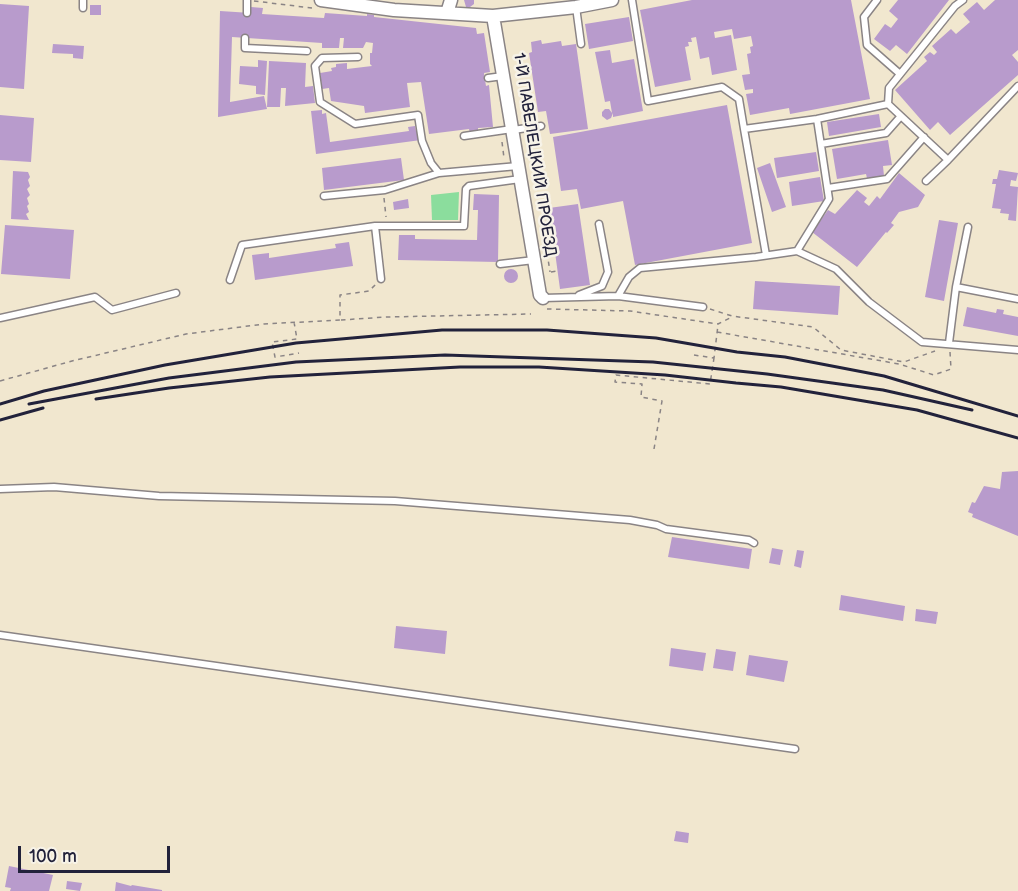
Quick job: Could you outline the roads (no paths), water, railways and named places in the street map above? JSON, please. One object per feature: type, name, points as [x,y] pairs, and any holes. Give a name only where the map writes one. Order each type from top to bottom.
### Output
[{"type":"street","points":[[321,0],[394,10],[493,16],[576,7],[612,0]]},
{"type":"street","points":[[447,13],[451,0]]},
{"type":"street","name":"1-Й ПАВЕЛЕЦКИЙ ПРОЕЗД","points":[[493,16],[540,295],[543,298]]},
{"type":"lane","points":[[83,0],[83,8]]},
{"type":"lane","points":[[247,0],[247,13]]},
{"type":"lane","points":[[632,0],[648,101],[722,87],[739,99],[766,255]]},
{"type":"lane","points":[[877,0],[864,17],[867,45],[900,74]]},
{"type":"lane","points":[[888,104],[889,88],[963,0]]},
{"type":"lane","points":[[576,7],[581,44]]},
{"type":"lane","points":[[245,38],[245,48],[307,51]]},
{"type":"lane","points":[[358,57],[322,58],[315,66],[320,102],[355,124],[418,115],[422,141],[431,162],[439,173]]},
{"type":"lane","points":[[488,78],[504,76]]},
{"type":"lane","points":[[926,181],[1018,86]]},
{"type":"lane","points":[[744,129],[817,119],[888,104]]},
{"type":"lane","points":[[888,104],[948,160]]},
{"type":"lane","points":[[821,144],[886,133],[901,116]]},
{"type":"lane","points":[[797,251],[830,199],[817,119]]},
{"type":"lane","points":[[464,136],[542,126]]},
{"type":"lane","points":[[828,188],[887,179],[924,138]]},
{"type":"lane","points":[[324,196],[385,190],[439,173],[519,172]]},
{"type":"lane","points":[[230,280],[242,245],[387,224],[464,226],[466,189],[469,186],[519,172]]},
{"type":"lane","points":[[574,297],[602,286],[608,272],[598,224]]},
{"type":"lane","points":[[375,226],[381,279]]},
{"type":"lane","points":[[950,343],[956,288],[968,227]]},
{"type":"lane","points":[[618,296],[629,277],[640,268],[797,251],[836,269],[869,302],[922,342],[1018,350]]},
{"type":"lane","points":[[500,264],[534,260]]},
{"type":"lane","points":[[956,288],[1018,299]]},
{"type":"lane","points":[[0,318],[95,297],[112,310],[176,293]]},
{"type":"lane","points":[[543,298],[618,296],[703,307]]},
{"type":"lane","points":[[0,489],[54,487],[159,496],[395,501],[630,520],[657,525],[666,530],[749,540],[754,543]]},
{"type":"lane","points":[[0,635],[795,749]]},
{"type":"railway","points":[[0,404],[44,391],[165,365],[296,343],[442,330],[547,330],[656,338],[737,352],[785,357],[884,376],[1018,416]]},
{"type":"railway","points":[[29,404],[169,378],[296,362],[445,355],[653,362],[767,374],[883,390],[972,410]]},
{"type":"railway","points":[[96,399],[270,377],[460,367],[539,367],[665,375],[781,387],[917,410],[1018,438]]},
{"type":"railway","points":[[0,420],[43,408]]}]
